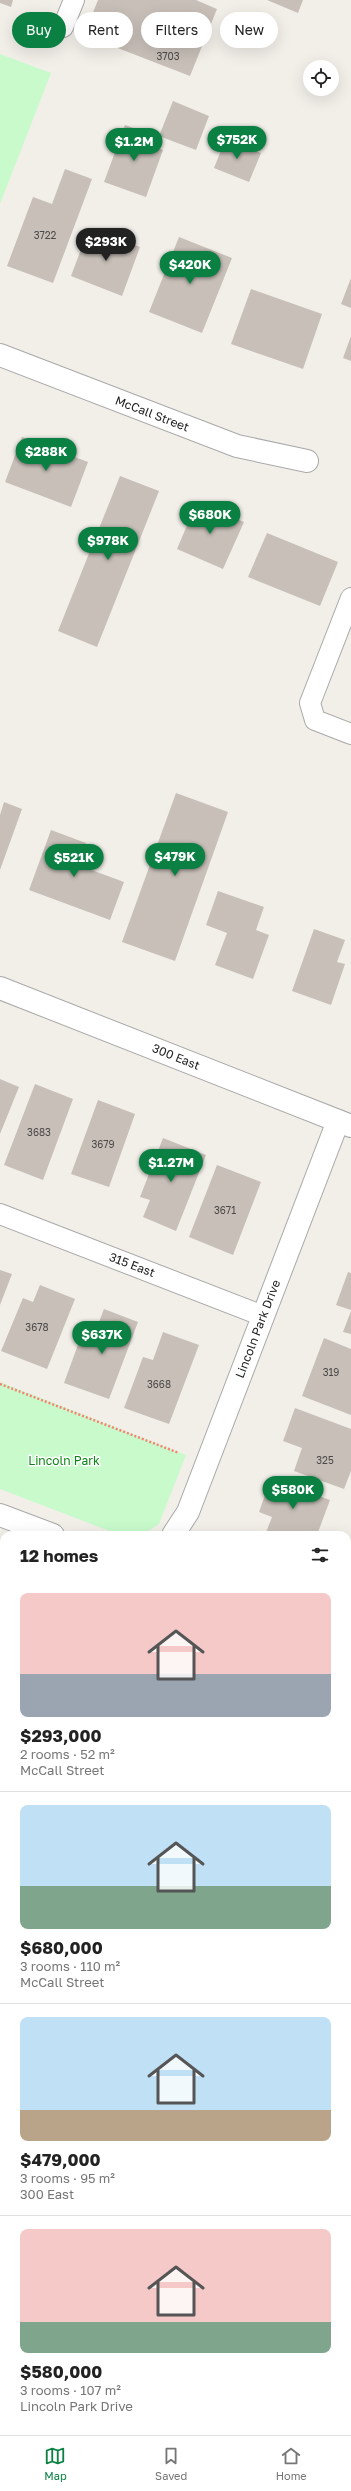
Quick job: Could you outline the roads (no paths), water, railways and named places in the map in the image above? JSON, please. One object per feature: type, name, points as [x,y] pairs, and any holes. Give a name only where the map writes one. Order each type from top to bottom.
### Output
[{"type":"street","name":"McCall Street","points":[[0,355],[237,446],[307,461]]},
{"type":"street","name":"300 East","points":[[0,988],[345,1124]]},
{"type":"street","name":"Lincoln Park Drive","points":[[176,1531],[188,1512],[263,1316],[345,1124]]},
{"type":"street","points":[[0,1515],[42,1531]]},
{"type":"lane","points":[[66,20],[74,0]]},
{"type":"lane","points":[[351,598],[310,703],[315,720],[351,734]]},
{"type":"lane","name":"315 East","points":[[0,1214],[263,1316]]},
{"type":"park label","name":"Lincoln Park","points":[[64,1461]]}]
